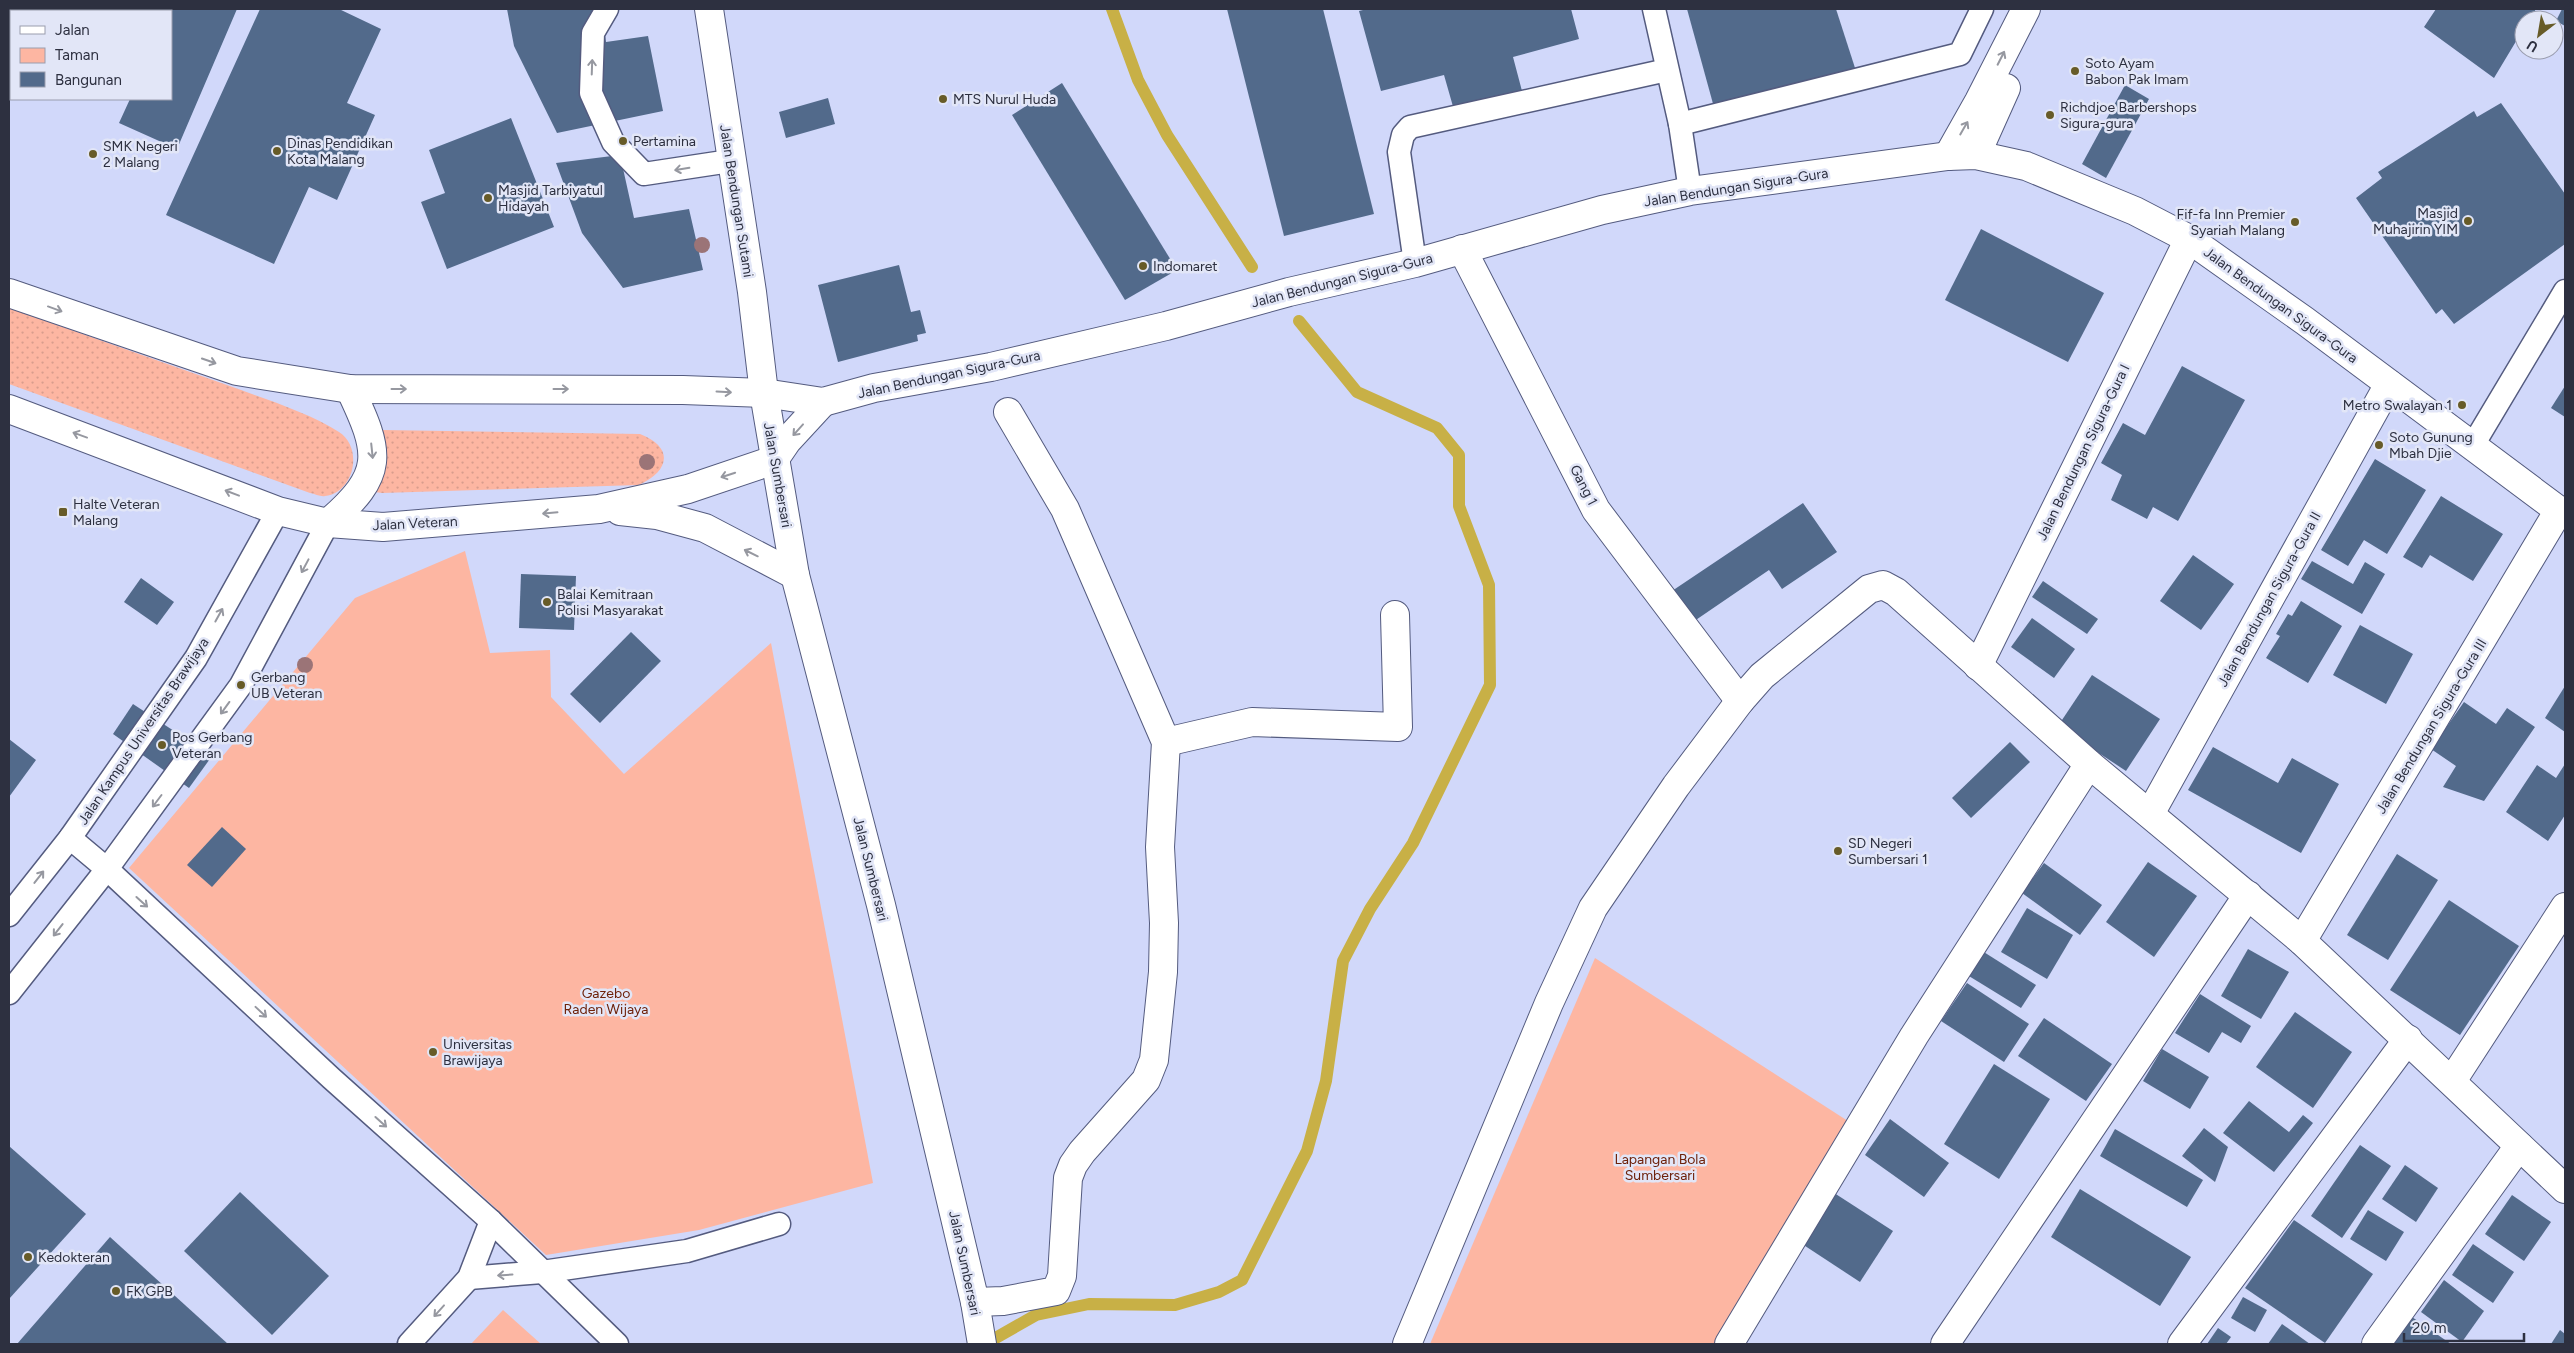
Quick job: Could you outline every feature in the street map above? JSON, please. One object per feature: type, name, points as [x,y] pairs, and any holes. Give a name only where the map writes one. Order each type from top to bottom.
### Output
[{"type":"street","name":"Jalan Bendungan Sutami","points":[[708,9],[730,161],[752,292],[764,394]]},
{"type":"street","points":[[1948,156],[1979,101],[2026,9]]},
{"type":"street","points":[[1976,155],[1994,111],[2046,9]]},
{"type":"street","name":"Jalan Bendungan Sigura-Gura","points":[[823,402],[874,388],[1040,356],[1166,326],[1289,292],[1415,263],[1602,210],[1690,192],[1948,156],[1976,155],[2026,166],[2083,188],[2135,211],[2189,239],[2389,384],[2562,513]]},
{"type":"street","name":"Jalan Bendungan Sigura-Gura I","points":[[1978,666],[2189,239]]},
{"type":"street","name":"Gang 1","points":[[1462,249],[1596,510],[1740,701]]},
{"type":"street","points":[[9,293],[237,371],[350,389],[683,390],[764,394],[823,402]]},
{"type":"street","name":"Jalan Bendungan Sigura-Gura II","points":[[2150,814],[2389,384]]},
{"type":"street","points":[[328,523],[352,502],[371,475],[373,459],[369,430],[350,389]]},
{"type":"street","name":"Jalan Sumbersari","points":[[764,394],[795,575],[881,905],[978,1323]]},
{"type":"street","points":[[774,460],[787,441],[823,402]]},
{"type":"street","name":"Jalan Veteran","points":[[9,409],[278,511],[328,523],[382,527],[599,509],[688,489],[774,460]]},
{"type":"street","points":[[978,1323],[1004,1301],[1056,1292],[1059,1288],[1062,1276],[1068,1178],[1072,1165],[1146,1080],[1154,1060],[1163,972],[1164,922],[1160,847],[1166,742],[1065,509],[1008,412]]},
{"type":"street","points":[[599,509],[656,515],[705,528],[795,575]]},
{"type":"street","name":"Jalan Bendungan Sigura-Gura III","points":[[2302,941],[2562,513]]},
{"type":"street","points":[[1407,1344],[1549,1003],[1593,908],[1676,786],[1740,701],[1762,676],[1870,589],[1883,585],[1896,592],[2089,764],[2302,941],[2452,1080],[2565,1189]]},
{"type":"street","points":[[1166,742],[1252,722],[1398,727],[1396,615]]},
{"type":"street","points":[[1729,1344],[1914,1036],[2089,764]]},
{"type":"street","points":[[1945,1344],[2248,895]]},
{"type":"street","points":[[2452,1080],[2565,907]]},
{"type":"street","points":[[2182,1344],[2408,1040]]},
{"type":"street","points":[[2376,1344],[2519,1146]]},
{"type":"lane","points":[[607,9],[594,33],[591,92],[613,142],[644,174],[730,161]]},
{"type":"lane","points":[[1654,9],[1680,124],[1690,192]]},
{"type":"lane","points":[[1680,124],[1960,54],[1982,9]]},
{"type":"lane","points":[[1415,263],[1399,152],[1403,135],[1410,127],[1667,70]]},
{"type":"lane","points":[[2473,446],[2565,291]]},
{"type":"lane","name":"Jalan Kampus Universitas Brawijaya","points":[[9,915],[70,838],[196,658],[278,511]]},
{"type":"lane","points":[[9,994],[107,869],[241,685],[328,523]]},
{"type":"lane","points":[[70,838],[107,869],[331,1078],[491,1221],[617,1344]]},
{"type":"lane","points":[[409,1344],[469,1278],[491,1221]]},
{"type":"lane","points":[[469,1278],[542,1272],[688,1251],[779,1224]]},
{"type":"green space","points":[[9,308],[270,400],[327,425],[347,439],[351,448],[353,458],[349,479],[335,493],[322,496],[310,493],[9,384]]},
{"type":"green space","points":[[382,430],[640,434],[659,445],[664,459],[657,473],[639,485],[382,493],[375,492],[385,472],[386,450],[380,434]]},
{"type":"green space","name":"Gazebo Raden Wijaya","points":[[465,551],[490,653],[550,650],[551,697],[624,774],[771,643],[873,1183],[699,1230],[546,1255],[129,868],[355,598]]},
{"type":"green space","name":"Lapangan Bola Sumbersari","points":[[1595,958],[1851,1123],[1716,1344],[1430,1344]]},
{"type":"green space","points":[[503,1310],[541,1344],[471,1344]]},
{"type":"building","points":[[237,9],[177,149],[119,123],[130,100],[172,100],[172,10],[168,10]]},
{"type":"building","name":"Dinas Pendidikan Kota Malang","points":[[260,9],[339,9],[381,29],[347,103],[375,115],[337,200],[309,187],[274,264],[166,215]]},
{"type":"building","points":[[507,9],[601,9],[606,42],[648,36],[663,111],[557,133],[514,46]]},
{"type":"building","points":[[1227,9],[1323,9],[1374,214],[1284,236]]},
{"type":"building","points":[[1367,9],[1571,9],[1579,39],[1513,57],[1522,91],[1454,110],[1444,75],[1381,91],[1359,11]]},
{"type":"building","points":[[1687,9],[1836,9],[1856,71],[1715,111]]},
{"type":"building","points":[[2436,9],[2536,9],[2514,10],[2514,45],[2494,78],[2424,27]]},
{"type":"building","points":[[2565,9],[2565,26],[2564,10],[2562,10]]},
{"type":"building","points":[[1062,83],[1177,270],[1125,300],[1012,115]]},
{"type":"building","points":[[2125,85],[2149,99],[2106,178],[2082,164]]},
{"type":"building","points":[[828,98],[835,124],[786,138],[779,112]]},
{"type":"building","name":"Masjid Muhajirin YIM","points":[[2501,103],[2565,194],[2565,244],[2454,324],[2442,309],[2436,314],[2356,198],[2382,178],[2378,172],[2474,111],[2477,117]]},
{"type":"building","name":"Masjid Tarbiyatul Hidayah","points":[[511,118],[554,227],[447,269],[421,202],[445,193],[429,150]]},
{"type":"building","points":[[620,155],[634,218],[689,209],[703,270],[623,288],[582,233],[556,163]]},
{"type":"building","points":[[1981,229],[2104,293],[2068,362],[1945,300]]},
{"type":"building","points":[[899,265],[911,312],[920,310],[926,333],[917,335],[918,341],[838,362],[818,285]]},
{"type":"building","points":[[2182,366],[2245,400],[2178,521],[2153,507],[2147,519],[2111,500],[2122,475],[2101,463],[2123,423],[2145,435]]},
{"type":"building","points":[[2565,386],[2565,417],[2551,408]]},
{"type":"building","points":[[2375,459],[2426,490],[2387,554],[2364,540],[2348,566],[2321,550]]},
{"type":"building","points":[[2441,496],[2503,534],[2473,581],[2430,555],[2422,568],[2403,557]]},
{"type":"building","points":[[1803,503],[1837,552],[1782,589],[1769,570],[1687,626],[1666,595]]},
{"type":"building","points":[[2193,555],[2234,584],[2201,630],[2160,601]]},
{"type":"building","points":[[2312,561],[2353,584],[2365,562],[2385,574],[2362,614],[2301,579]]},
{"type":"building","name":"Balai Kemitraan Polisi Masyarakat","points":[[521,574],[576,576],[574,630],[519,628]]},
{"type":"building","points":[[141,578],[174,602],[157,625],[124,602]]},
{"type":"building","points":[[2043,581],[2098,619],[2087,634],[2032,597]]},
{"type":"building","points":[[2301,601],[2342,626],[2308,683],[2266,658],[2280,636],[2276,634],[2288,614],[2292,616]]},
{"type":"building","points":[[2032,618],[2075,649],[2054,678],[2011,647]]},
{"type":"building","points":[[2360,625],[2413,654],[2386,704],[2333,675]]},
{"type":"building","points":[[631,632],[661,661],[600,723],[570,694]]},
{"type":"building","points":[[2092,675],[2160,719],[2126,771],[2058,726]]},
{"type":"building","points":[[2565,686],[2565,732],[2545,718]]},
{"type":"building","points":[[2464,702],[2496,724],[2507,708],[2535,727],[2484,801],[2443,787],[2456,766],[2431,749]]},
{"type":"building","name":"Pos Gerbang Veteran","points":[[133,704],[212,756],[189,788],[113,734]]},
{"type":"building","points":[[9,739],[36,760],[9,797]]},
{"type":"building","points":[[2010,742],[2030,762],[1971,818],[1952,798]]},
{"type":"building","points":[[2213,747],[2278,783],[2292,758],[2339,784],[2301,853],[2188,790]]},
{"type":"building","points":[[2565,764],[2565,815],[2548,841],[2506,812],[2537,765],[2556,778]]},
{"type":"building","points":[[222,827],[246,849],[212,887],[187,865]]},
{"type":"building","points":[[2397,854],[2438,880],[2388,960],[2347,935]]},
{"type":"building","points":[[2148,862],[2197,896],[2154,957],[2106,922]]},
{"type":"building","points":[[2044,863],[2102,905],[2080,935],[2022,893]]},
{"type":"building","points":[[2449,900],[2519,946],[2460,1035],[2390,990]]},
{"type":"building","points":[[2027,908],[2073,935],[2047,979],[2001,952]]},
{"type":"building","points":[[1979,949],[2036,985],[2021,1008],[1964,973]]},
{"type":"building","points":[[2248,949],[2289,972],[2261,1019],[2221,996]]},
{"type":"building","points":[[1967,983],[2029,1024],[2004,1062],[1941,1021]]},
{"type":"building","points":[[2200,994],[2251,1026],[2241,1043],[2222,1032],[2209,1053],[2175,1033]]},
{"type":"building","points":[[2295,1012],[2352,1052],[2313,1108],[2256,1067]]},
{"type":"building","points":[[2044,1018],[2112,1064],[2086,1101],[2018,1056]]},
{"type":"building","points":[[2162,1049],[2209,1077],[2190,1109],[2143,1081]]},
{"type":"building","points":[[1994,1064],[2050,1099],[1999,1179],[1944,1144]]},
{"type":"building","points":[[2249,1101],[2289,1132],[2303,1115],[2313,1123],[2274,1172],[2223,1133]]},
{"type":"building","points":[[1890,1119],[1949,1163],[1924,1197],[1865,1155]]},
{"type":"building","points":[[2204,1128],[2228,1147],[2215,1182],[2182,1156]]},
{"type":"building","points":[[2115,1129],[2203,1180],[2187,1207],[2100,1156]]},
{"type":"building","points":[[2360,1145],[2391,1166],[2342,1238],[2311,1216]]},
{"type":"building","name":"Kedokteran","points":[[9,1146],[86,1214],[9,1299]]},
{"type":"building","points":[[2405,1165],[2438,1188],[2416,1222],[2382,1199]]},
{"type":"building","points":[[1828,1189],[1893,1231],[1860,1282],[1796,1240]]},
{"type":"building","points":[[2080,1189],[2191,1257],[2160,1306],[2051,1237]]},
{"type":"building","points":[[240,1192],[329,1276],[272,1335],[184,1251]]},
{"type":"building","points":[[2512,1195],[2551,1222],[2524,1261],[2485,1234]]},
{"type":"building","points":[[2368,1210],[2404,1232],[2386,1261],[2350,1239]]},
{"type":"building","points":[[2294,1220],[2373,1274],[2325,1343],[2245,1288]]},
{"type":"building","name":"FK GPB","points":[[110,1237],[228,1344],[17,1344]]},
{"type":"building","points":[[2473,1244],[2514,1272],[2493,1303],[2452,1275]]},
{"type":"building","points":[[2444,1280],[2484,1311],[2462,1342],[2421,1312]]},
{"type":"building","points":[[2243,1297],[2267,1310],[2255,1332],[2231,1318]]},
{"type":"building","points":[[2412,1317],[2451,1344],[2392,1344]]},
{"type":"building","points":[[2282,1324],[2310,1344],[2268,1344]]},
{"type":"building","points":[[2218,1328],[2231,1337],[2226,1344],[2207,1344]]},
{"type":"building","points":[[2560,1330],[2565,1334],[2565,1344],[2551,1344]]},
{"type":"waterway","points":[[1112,9],[1138,80],[1167,135],[1252,267]]},
{"type":"waterway","points":[[985,1344],[1036,1315],[1089,1304],[1175,1305],[1219,1292],[1242,1280],[1307,1151],[1326,1081],[1343,961],[1370,909],[1413,843],[1490,685],[1489,585],[1459,506],[1459,455],[1437,428],[1357,392],[1299,321]]},
{"type":"place","name":"Soto Ayam Babon Pak Imam","points":[[2075,71]]},
{"type":"place","name":"MTS Nurul Huda","points":[[943,99]]},
{"type":"place","name":"Richdjoe Barbershops Sigura-gura","points":[[2050,115]]},
{"type":"place","name":"Pertamina","points":[[623,141]]},
{"type":"place","name":"Dinas Pendidikan Kota Malang","points":[[277,151]]},
{"type":"place","name":"SMK Negeri 2 Malang","points":[[93,154]]},
{"type":"place","name":"Masjid Tarbiyatul Hidayah","points":[[488,198]]},
{"type":"place","name":"Masjid Muhajirin YIM","points":[[2468,221]]},
{"type":"place","name":"Fif-fa Inn Premier Syariah Malang","points":[[2295,222]]},
{"type":"place","name":"Indomaret","points":[[1143,266]]},
{"type":"place","name":"Metro Swalayan 1","points":[[2462,405]]},
{"type":"place","name":"Soto Gunung Mbah Djie","points":[[2379,445]]},
{"type":"place","name":"Halte Veteran Malang","points":[[63,512]]},
{"type":"place","name":"Balai Kemitraan Polisi Masyarakat","points":[[547,602]]},
{"type":"place","name":"Gerbang UB Veteran","points":[[241,685]]},
{"type":"place","name":"Pos Gerbang Veteran","points":[[162,745]]},
{"type":"place","name":"SD Negeri Sumbersari 1","points":[[1838,851]]},
{"type":"place","name":"Universitas Brawijaya","points":[[433,1052]]},
{"type":"place","name":"Kedokteran","points":[[28,1257]]},
{"type":"place","name":"FK GPB","points":[[116,1291]]}]
